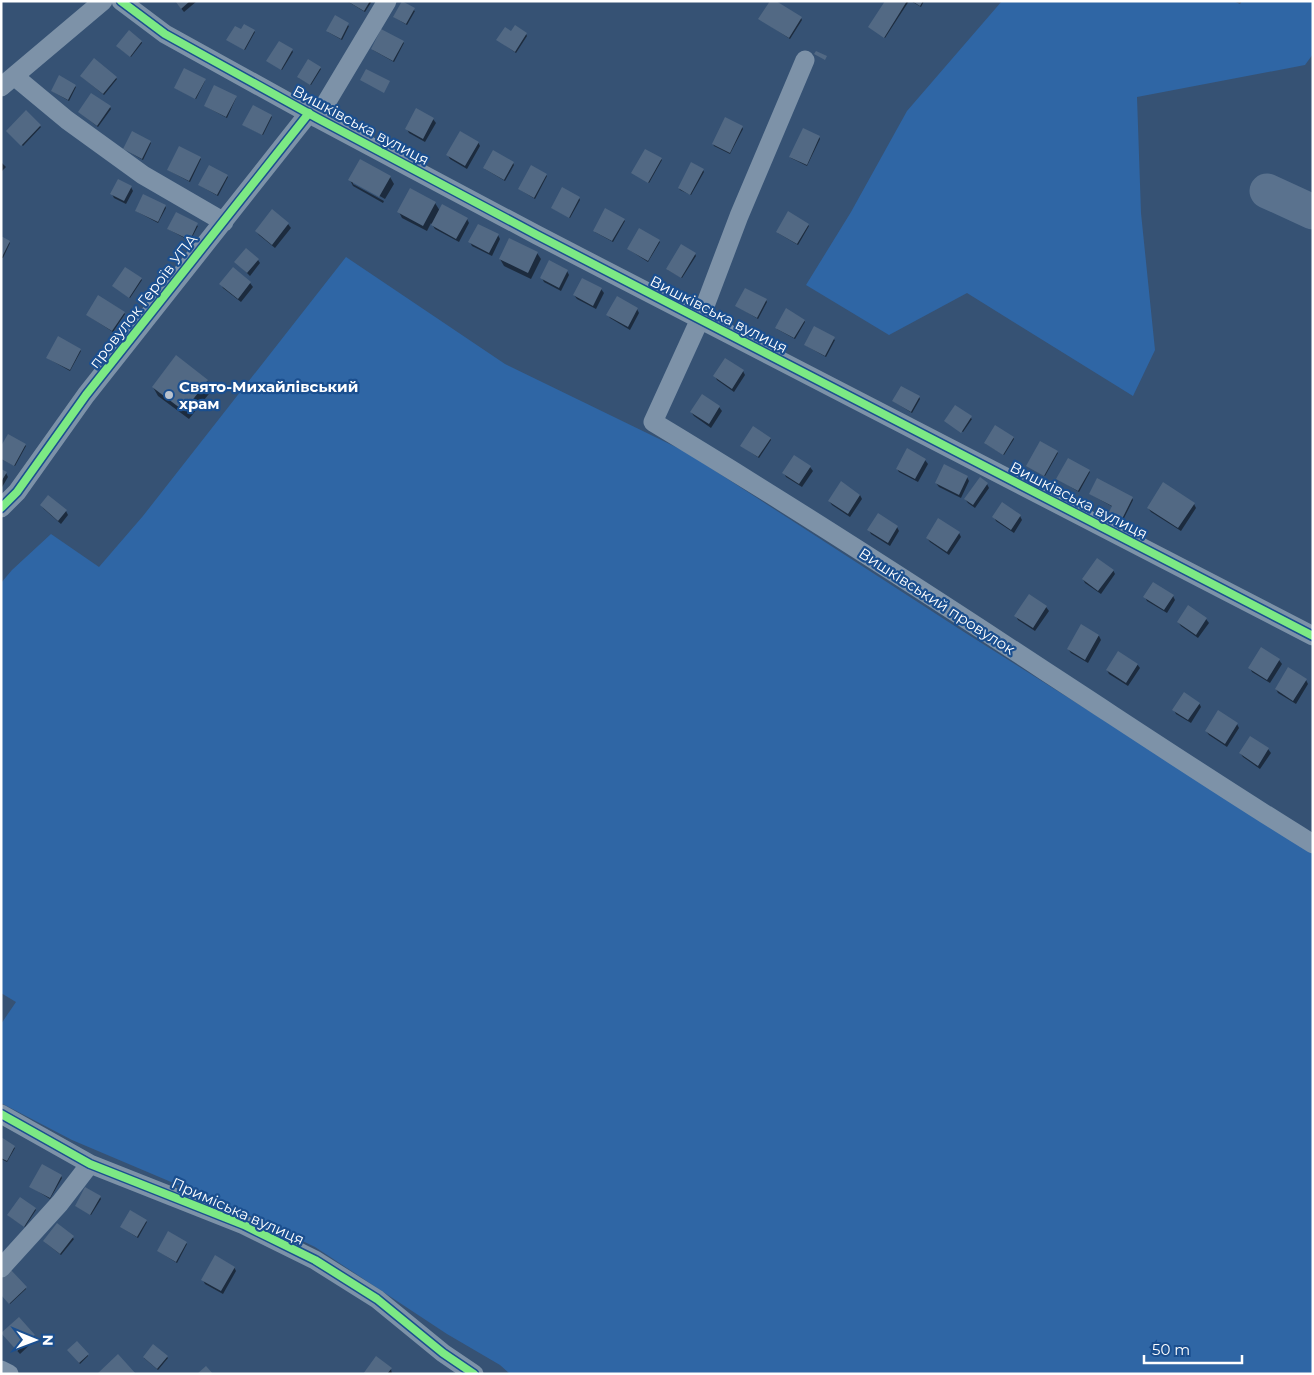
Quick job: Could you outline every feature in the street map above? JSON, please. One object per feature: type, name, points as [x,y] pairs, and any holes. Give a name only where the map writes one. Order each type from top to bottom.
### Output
[{"type":"street","points":[[103,1],[8,81],[67,120],[143,175],[224,222]]},
{"type":"street","name":"Вишківська вулиця","points":[[121,1],[165,34],[313,116],[700,320],[1313,636]]},
{"type":"street","name":"Вишківська вулиця","points":[[313,116],[387,1]]},
{"type":"street","name":"Вишківська вулиця","points":[[700,320],[740,216],[805,60]]},
{"type":"street","name":"провулок Героїв УПА","points":[[1,508],[17,492],[86,395],[224,222],[313,116]]},
{"type":"street","name":"Вишківський провулок","points":[[700,320],[653,422],[752,482],[1313,844]]},
{"type":"street","name":"Приміська вулиця","points":[[1,1114],[90,1164],[244,1225],[315,1260],[377,1299],[443,1353],[474,1374]]},
{"type":"street","points":[[1,1268],[60,1203],[90,1164]]},
{"type":"street","points":[[1,1370],[9,1374]]},
{"type":"shaded area","points":[[1002,1],[1233,1],[1240,4],[1242,1],[1313,1],[1313,54],[1305,65],[1137,97],[1141,213],[1155,350],[1133,396],[967,293],[889,335],[806,285],[851,212],[907,111]]},
{"type":"shaded area","points":[[346,257],[505,364],[686,452],[964,632],[1313,852],[1313,1374],[510,1374],[500,1365],[447,1334],[315,1247],[249,1215],[72,1140],[1,1103],[1,1024],[16,1002],[1,993],[1,583],[12,570],[51,534],[99,567],[143,516]]},
{"type":"building","points":[[175,1],[190,1],[181,9]]},
{"type":"building","points":[[347,1],[370,1],[364,11]]},
{"type":"building","points":[[402,1],[415,8],[406,24],[393,17]]},
{"type":"building","points":[[770,1],[776,1],[802,17],[789,38],[758,19]]},
{"type":"building","points":[[885,1],[907,1],[884,38],[868,27]]},
{"type":"building","points":[[912,1],[923,1],[920,6]]},
{"type":"building","points":[[335,15],[349,23],[341,39],[326,31]]},
{"type":"building","points":[[244,24],[255,30],[244,50],[226,40],[235,26],[241,29]]},
{"type":"building","points":[[515,25],[527,33],[515,52],[496,40],[505,27],[511,31]]},
{"type":"building","points":[[381,29],[404,41],[393,61],[371,49]]},
{"type":"building","points":[[129,30],[142,41],[130,57],[116,46]]},
{"type":"building","points":[[279,41],[293,49],[281,70],[266,61]]},
{"type":"building","points":[[816,51],[827,56],[825,60],[814,54]]},
{"type":"building","points":[[94,58],[117,77],[103,94],[80,76]]},
{"type":"building","points":[[308,59],[321,67],[310,85],[297,77]]},
{"type":"building","points":[[184,68],[206,79],[195,99],[174,88]]},
{"type":"building","points":[[366,69],[390,81],[384,93],[360,80]]},
{"type":"building","points":[[59,75],[76,85],[68,100],[51,91]]},
{"type":"building","points":[[214,85],[237,96],[226,117],[204,106]]},
{"type":"building","points":[[91,93],[111,106],[97,126],[78,112]]},
{"type":"building","points":[[253,105],[272,115],[262,135],[242,125]]},
{"type":"building","points":[[416,108],[434,118],[423,139],[405,129]]},
{"type":"building","points":[[26,110],[41,125],[21,146],[6,131]]},
{"type":"building","points":[[725,117],[743,126],[730,153],[712,144]]},
{"type":"building","points":[[803,128],[820,136],[807,165],[789,157]]},
{"type":"building","points":[[132,131],[151,141],[142,159],[123,149]]},
{"type":"building","points":[[460,131],[479,142],[465,166],[446,155]]},
{"type":"building","points":[[179,146],[201,157],[189,181],[167,170]]},
{"type":"building","points":[[645,149],[662,158],[648,183],[631,173]]},
{"type":"building","points":[[493,150],[514,162],[504,180],[483,168]]},
{"type":"building","points":[[360,159],[391,176],[379,197],[348,180]]},
{"type":"building","points":[[691,162],[704,169],[690,195],[678,188]]},
{"type":"building","points":[[209,165],[228,175],[217,195],[198,185]]},
{"type":"building","points":[[531,165],[547,174],[534,198],[518,189]]},
{"type":"building","points":[[118,179],[132,186],[124,201],[110,194]]},
{"type":"building","points":[[562,187],[580,197],[569,218],[551,208]]},
{"type":"building","points":[[410,188],[436,202],[423,226],[397,212]]},
{"type":"building","points":[[143,194],[166,205],[158,222],[135,211]]},
{"type":"building","points":[[442,204],[468,218],[456,239],[431,225]]},
{"type":"building","points":[[605,208],[625,219],[612,241],[593,231]]},
{"type":"building","points":[[272,209],[289,223],[272,245],[255,231]]},
{"type":"building","points":[[788,211],[809,224],[797,244],[776,232]]},
{"type":"building","points":[[176,212],[198,223],[190,240],[167,229]]},
{"type":"building","points":[[478,224],[499,234],[489,253],[468,242]]},
{"type":"building","points":[[639,228],[660,240],[648,261],[627,249]]},
{"type":"building","points":[[1,236],[10,241],[1,259]]},
{"type":"building","points":[[509,238],[538,252],[528,273],[499,259]]},
{"type":"building","points":[[681,244],[696,253],[681,278],[666,269]]},
{"type":"building","points":[[246,248],[259,259],[247,273],[234,262]]},
{"type":"building","points":[[549,260],[568,270],[559,288],[540,278]]},
{"type":"building","points":[[125,267],[142,278],[129,298],[112,286]]},
{"type":"building","points":[[233,267],[251,282],[238,299],[219,284]]},
{"type":"building","points":[[582,278],[602,288],[593,306],[573,295]]},
{"type":"building","points":[[745,288],[767,299],[757,318],[735,306]]},
{"type":"building","points":[[98,295],[125,312],[112,331],[86,315]]},
{"type":"building","points":[[617,296],[638,308],[628,327],[606,315]]},
{"type":"building","points":[[786,308],[805,320],[794,338],[775,328]]},
{"type":"building","points":[[814,326],[835,337],[825,356],[804,345]]},
{"type":"building","points":[[58,336],[81,349],[70,370],[46,358]]},
{"type":"building","points":[[176,355],[208,380],[184,411],[152,387]]},
{"type":"building","points":[[725,358],[744,370],[732,389],[713,376]]},
{"type":"building","points":[[901,386],[920,396],[911,412],[892,401]]},
{"type":"building","points":[[702,394],[720,406],[709,424],[690,412]]},
{"type":"building","points":[[955,405],[972,416],[961,433],[944,421]]},
{"type":"building","points":[[995,425],[1014,437],[1003,455],[984,443]]},
{"type":"building","points":[[753,426],[771,438],[758,457],[740,446]]},
{"type":"building","points":[[8,434],[26,444],[14,466],[1,459],[1,446]]},
{"type":"building","points":[[1040,441],[1058,451],[1044,476],[1026,466]]},
{"type":"building","points":[[907,448],[926,459],[915,479],[896,469]]},
{"type":"building","points":[[794,455],[811,466],[799,484],[782,473]]},
{"type":"building","points":[[1068,458],[1090,470],[1078,491],[1056,479]]},
{"type":"building","points":[[944,464],[968,476],[959,495],[935,483]]},
{"type":"building","points":[[1,469],[7,472],[1,482]]},
{"type":"building","points":[[980,477],[988,483],[973,505],[964,499]]},
{"type":"building","points":[[1097,478],[1133,497],[1122,519],[1109,512],[1112,506],[1089,494]]},
{"type":"building","points":[[841,481],[860,495],[848,514],[828,501]]},
{"type":"building","points":[[1163,482],[1195,503],[1178,528],[1147,508]]},
{"type":"building","points":[[48,495],[67,510],[58,521],[40,505]]},
{"type":"building","points":[[1002,502],[1021,515],[1011,530],[992,517]]},
{"type":"building","points":[[878,513],[898,526],[888,543],[867,530]]},
{"type":"building","points":[[938,518],[960,532],[947,552],[926,538]]},
{"type":"building","points":[[1097,558],[1114,570],[1098,591],[1082,579]]},
{"type":"building","points":[[1153,582],[1174,595],[1164,610],[1143,597]]},
{"type":"building","points":[[1029,594],[1047,606],[1033,628],[1014,616]]},
{"type":"building","points":[[1188,605],[1207,618],[1196,635],[1177,622]]},
{"type":"building","points":[[1081,624],[1099,635],[1085,660],[1067,649]]},
{"type":"building","points":[[1261,647],[1280,659],[1267,680],[1248,668]]},
{"type":"building","points":[[1118,651],[1138,664],[1126,683],[1106,670]]},
{"type":"building","points":[[1288,667],[1307,679],[1293,701],[1275,689]]},
{"type":"building","points":[[1184,692],[1200,703],[1188,720],[1172,710]]},
{"type":"building","points":[[1218,710],[1238,723],[1225,744],[1205,731]]},
{"type":"building","points":[[1250,736],[1269,748],[1258,766],[1239,753]]},
{"type":"building","points":[[1,1137],[15,1146],[7,1161],[1,1158]]},
{"type":"building","points":[[42,1164],[62,1175],[50,1198],[29,1187]]},
{"type":"building","points":[[85,1187],[101,1196],[90,1215],[75,1206]]},
{"type":"building","points":[[20,1197],[36,1208],[24,1227],[7,1215]]},
{"type":"building","points":[[130,1210],[147,1220],[137,1237],[120,1227]]},
{"type":"building","points":[[57,1223],[74,1236],[60,1254],[43,1241]]},
{"type":"building","points":[[168,1231],[187,1242],[176,1262],[157,1251]]},
{"type":"building","points":[[215,1255],[235,1267],[221,1291],[201,1280]]},
{"type":"building","points":[[11,1270],[27,1287],[9,1304],[1,1295],[1,1278]]},
{"type":"building","points":[[19,1317],[35,1335],[17,1351],[1,1333]]},
{"type":"building","points":[[77,1341],[89,1354],[79,1363],[67,1350]]},
{"type":"building","points":[[153,1344],[168,1356],[157,1369],[143,1357]]},
{"type":"building","points":[[118,1354],[136,1374],[97,1374]]},
{"type":"building","points":[[376,1356],[392,1368],[387,1374],[363,1374]]},
{"type":"building","points":[[206,1366],[213,1374],[197,1374]]},
{"type":"taxiway","points":[[1267,191],[1313,212]]},
{"type":"cycle path","points":[[121,1],[165,34],[317,118],[537,235],[1313,636]]},
{"type":"cycle path","points":[[1,508],[17,492],[86,395],[309,113]]},
{"type":"cycle path","points":[[1,1114],[90,1164],[244,1225],[315,1260],[377,1299],[443,1353],[474,1374]]},
{"type":"place","name":"Свято-Михайлівський храм","points":[[169,395]]}]
